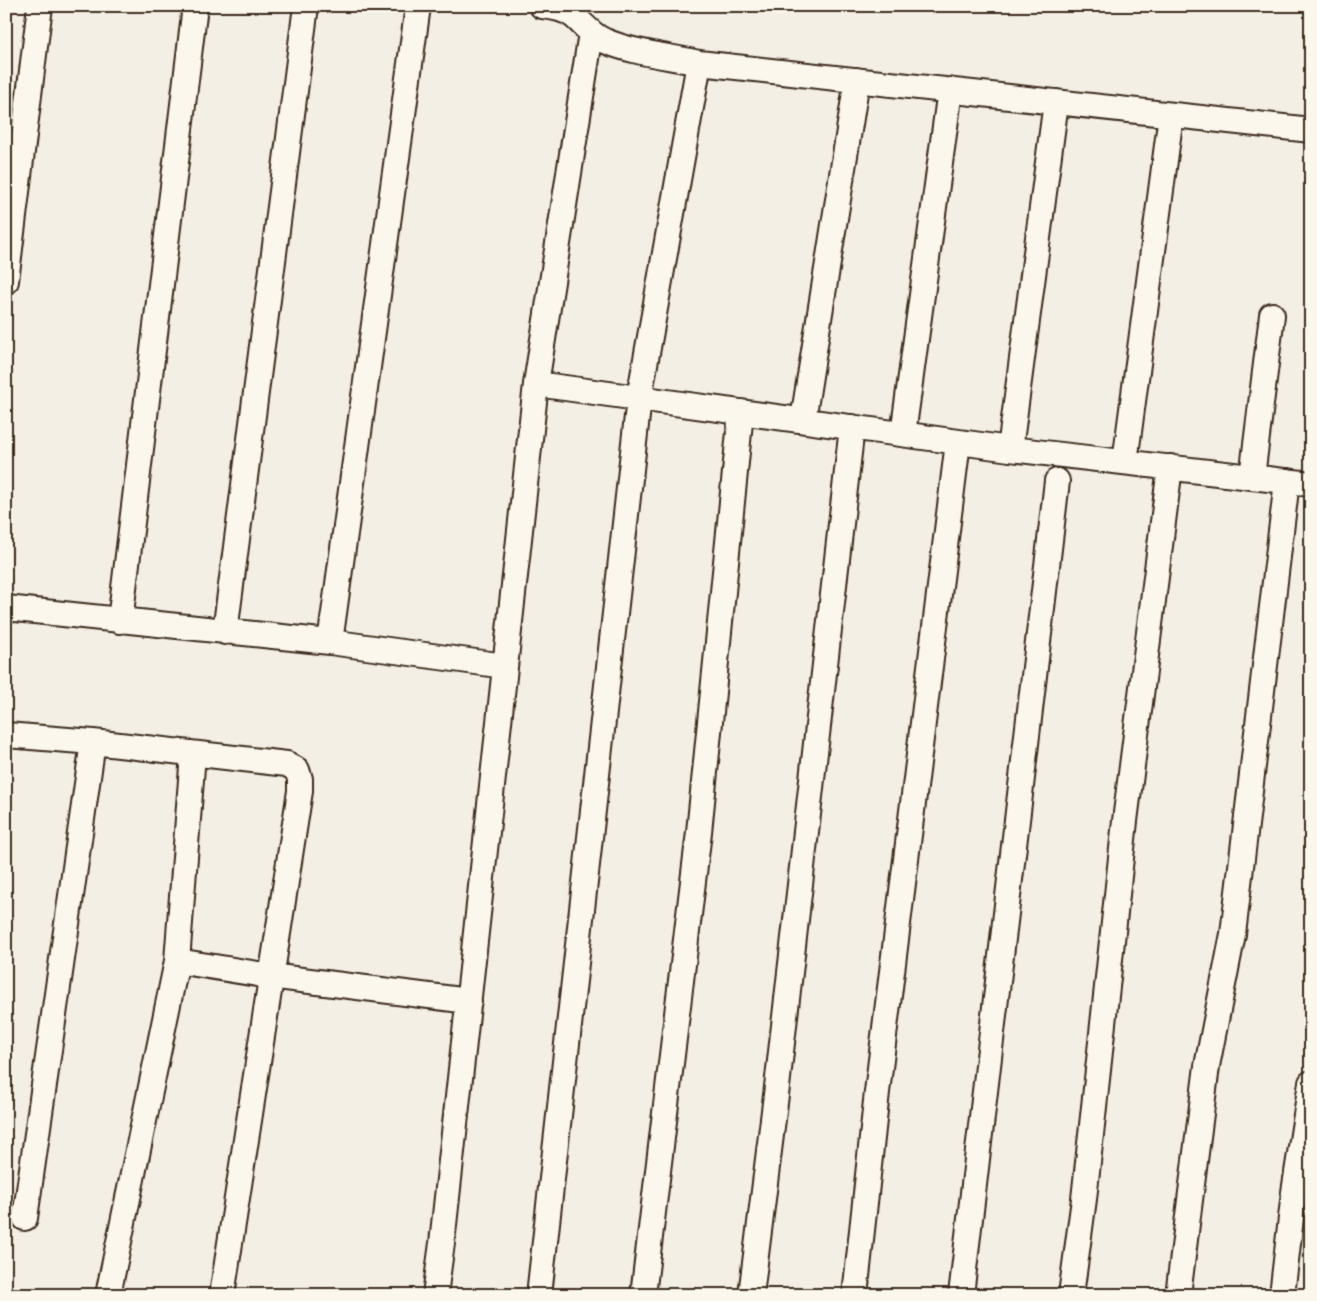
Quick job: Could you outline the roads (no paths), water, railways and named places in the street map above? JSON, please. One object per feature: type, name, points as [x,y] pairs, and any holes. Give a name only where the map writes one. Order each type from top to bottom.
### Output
[{"type":"street","points":[[6,281],[40,6]]},
{"type":"street","points":[[120,621],[195,6]]},
{"type":"street","points":[[226,632],[306,6]]},
{"type":"street","points":[[330,642],[418,6]]},
{"type":"street","points":[[542,6],[570,14],[591,33],[621,47],[699,63],[1311,130]]},
{"type":"street","points":[[435,1295],[536,384],[591,33]]},
{"type":"street","points":[[539,1295],[639,398],[699,63]]},
{"type":"street","points":[[802,420],[857,80]]},
{"type":"street","points":[[903,434],[950,90]]},
{"type":"street","points":[[1010,448],[1056,102]]},
{"type":"street","points":[[1125,462],[1171,115]]},
{"type":"street","points":[[1252,477],[1272,315]]},
{"type":"street","points":[[536,384],[958,442],[1311,484]]},
{"type":"street","points":[[643,1295],[699,832],[741,412]]},
{"type":"street","points":[[751,1295],[777,1087],[852,427]]},
{"type":"street","points":[[855,1295],[877,1092],[958,442]]},
{"type":"street","points":[[1071,1295],[1084,1198],[1125,821],[1170,467]]},
{"type":"street","points":[[961,1295],[1057,481]]},
{"type":"street","points":[[1178,1295],[1207,1066],[1233,934],[1287,482]]},
{"type":"street","points":[[6,608],[330,642],[505,666]]},
{"type":"street","points":[[6,735],[94,742],[287,764],[298,770],[300,791],[222,1295]]},
{"type":"street","points":[[25,1218],[94,742]]},
{"type":"street","points":[[108,1295],[177,961],[193,754]]},
{"type":"street","points":[[177,961],[270,976],[469,1001]]},
{"type":"street","points":[[1282,1295],[1294,1192],[1311,1083]]}]
